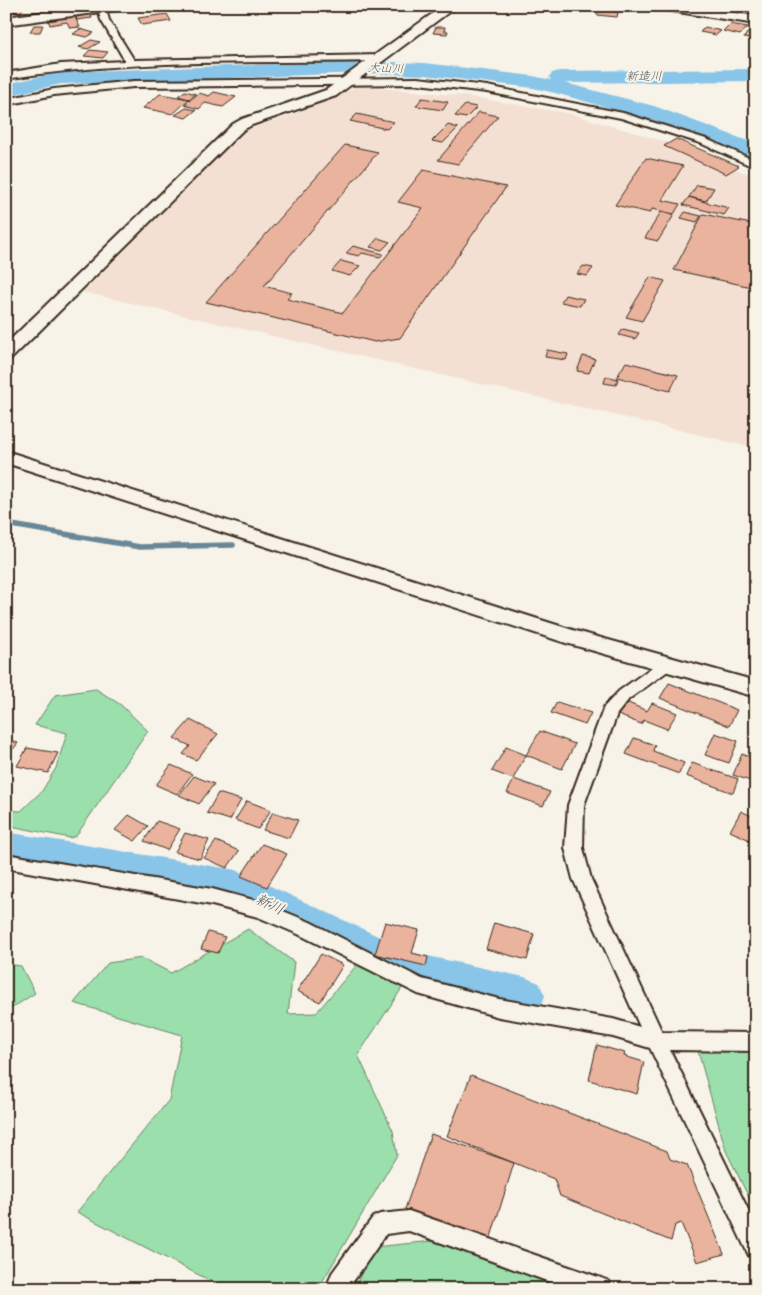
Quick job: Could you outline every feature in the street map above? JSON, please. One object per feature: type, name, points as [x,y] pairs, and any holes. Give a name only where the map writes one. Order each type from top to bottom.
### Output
[{"type":"street","points":[[6,22],[116,6]]},
{"type":"street","points":[[6,354],[238,127],[247,122],[331,93],[451,6]]},
{"type":"street","points":[[666,6],[756,20]]},
{"type":"street","points":[[101,7],[105,20],[131,64]]},
{"type":"street","points":[[6,76],[61,67],[379,58]]},
{"type":"street","points":[[6,102],[54,92],[109,85],[350,80],[418,81],[487,89],[623,116],[694,138],[756,165]]},
{"type":"street","points":[[6,456],[573,638],[756,689]]},
{"type":"street","points":[[667,664],[624,694],[610,711],[576,805],[573,825],[574,848],[582,879],[656,1041],[756,1249]]},
{"type":"street","points":[[6,861],[212,897],[261,910],[304,928],[418,986],[498,1008],[613,1028],[656,1041],[756,1042]]},
{"type":"street","points":[[337,1289],[340,1280],[380,1224],[409,1221],[600,1289]]},
{"type":"shaded area","points":[[358,86],[465,96],[572,114],[676,145],[756,177],[756,448],[83,292],[243,131],[295,114]]},
{"type":"green space","points":[[96,689],[121,705],[148,731],[76,836],[70,838],[6,825],[6,810],[21,811],[42,791],[56,768],[67,733],[35,725],[55,695]]},
{"type":"green space","points":[[248,929],[294,962],[288,1014],[316,1013],[361,960],[402,988],[358,1055],[393,1131],[397,1155],[318,1289],[226,1289],[77,1212],[169,1100],[182,1035],[74,1003],[108,963],[142,958],[171,973]]},
{"type":"green space","points":[[6,964],[21,966],[35,993],[6,1012]]},
{"type":"green space","points":[[696,1044],[756,1048],[756,1212],[726,1151]]},
{"type":"green space","points":[[433,1241],[565,1289],[354,1289],[374,1247]]},
{"type":"building","points":[[6,6],[24,7],[20,13],[6,11]]},
{"type":"building","points":[[608,6],[634,6],[631,10]]},
{"type":"building","points":[[730,6],[744,6],[743,12],[729,10]]},
{"type":"building","points":[[598,10],[618,12],[617,17],[597,15]]},
{"type":"building","points":[[90,12],[92,18],[77,20],[75,14]]},
{"type":"building","points":[[73,14],[80,27],[70,28],[67,22],[50,25],[47,17]]},
{"type":"building","points":[[167,14],[171,21],[142,25],[138,18]]},
{"type":"building","points":[[730,24],[748,27],[740,35],[723,31]]},
{"type":"building","points":[[34,25],[43,25],[40,32],[30,32]]},
{"type":"building","points":[[436,27],[445,27],[444,31],[448,31],[447,34],[433,33]]},
{"type":"building","points":[[705,27],[721,31],[716,35],[700,32]]},
{"type":"building","points":[[80,29],[94,33],[87,37],[73,34]]},
{"type":"building","points":[[747,33],[756,34],[756,40],[744,38]]},
{"type":"building","points":[[91,40],[100,42],[88,49],[79,47]]},
{"type":"building","points":[[90,50],[108,52],[103,58],[84,56]]},
{"type":"building","points":[[185,91],[196,94],[189,99],[178,96]]},
{"type":"building","points":[[214,92],[236,97],[223,107],[205,103],[199,109],[184,105],[199,93],[209,96]]},
{"type":"building","points":[[160,94],[189,99],[173,114],[143,108]]},
{"type":"building","points":[[422,98],[448,102],[443,110],[416,106]]},
{"type":"building","points":[[465,105],[477,107],[466,118],[455,116]]},
{"type":"building","points":[[186,108],[196,110],[186,118],[175,115]]},
{"type":"building","points":[[479,112],[498,116],[458,164],[438,160]]},
{"type":"building","points":[[357,114],[394,122],[387,129],[350,121]]},
{"type":"building","points":[[448,125],[458,128],[443,143],[432,141]]},
{"type":"building","points":[[676,139],[739,166],[726,174],[664,146]]},
{"type":"building","points":[[345,145],[378,152],[264,286],[292,293],[287,299],[343,313],[423,208],[398,202],[423,170],[506,187],[400,338],[375,342],[206,302]]},
{"type":"building","points":[[646,158],[683,166],[662,200],[680,204],[674,214],[652,209],[650,213],[615,205]]},
{"type":"building","points":[[697,185],[714,188],[706,201],[689,197]]},
{"type":"building","points":[[689,197],[729,208],[724,215],[683,205]]},
{"type":"building","points":[[661,212],[674,215],[658,241],[645,238]]},
{"type":"building","points":[[685,212],[701,216],[697,222],[681,218]]},
{"type":"building","points":[[703,214],[756,225],[756,288],[674,270]]},
{"type":"building","points":[[378,238],[390,242],[382,250],[370,247]]},
{"type":"building","points":[[353,246],[383,254],[380,257],[362,253],[359,256],[346,253]]},
{"type":"building","points":[[341,261],[360,266],[350,276],[332,271]]},
{"type":"building","points":[[583,266],[593,268],[587,276],[577,274]]},
{"type":"building","points":[[650,277],[665,281],[642,321],[626,317]]},
{"type":"building","points":[[565,295],[584,299],[580,306],[561,302]]},
{"type":"building","points":[[623,329],[639,333],[635,339],[619,335]]},
{"type":"building","points":[[547,350],[568,354],[566,360],[545,357]]},
{"type":"building","points":[[583,356],[595,359],[589,373],[577,371]]},
{"type":"building","points":[[626,362],[678,375],[670,391],[617,377]]},
{"type":"building","points":[[606,376],[618,379],[616,385],[604,383]]},
{"type":"building","points":[[669,683],[737,710],[729,726],[660,698]]},
{"type":"building","points":[[557,702],[591,713],[585,725],[551,713]]},
{"type":"building","points":[[626,702],[647,711],[652,703],[677,713],[667,729],[644,720],[641,724],[618,715]]},
{"type":"building","points":[[190,720],[218,734],[196,760],[183,754],[190,746],[174,738]]},
{"type":"building","points":[[540,731],[575,744],[562,769],[526,755]]},
{"type":"building","points":[[715,733],[738,741],[729,763],[705,755]]},
{"type":"building","points":[[634,738],[655,745],[653,751],[684,763],[679,774],[626,754]]},
{"type":"building","points":[[6,739],[18,743],[6,758]]},
{"type":"building","points":[[506,747],[526,755],[513,779],[492,771]]},
{"type":"building","points":[[27,748],[58,753],[48,773],[17,766]]},
{"type":"building","points":[[742,754],[756,759],[756,783],[733,775]]},
{"type":"building","points":[[692,763],[738,779],[733,793],[686,776]]},
{"type":"building","points":[[171,765],[192,774],[177,794],[156,785]]},
{"type":"building","points":[[194,776],[214,784],[199,804],[179,795]]},
{"type":"building","points":[[514,779],[550,792],[543,806],[507,793]]},
{"type":"building","points":[[218,793],[241,800],[230,820],[207,813]]},
{"type":"building","points":[[247,801],[271,810],[258,829],[235,820]]},
{"type":"building","points":[[741,811],[756,818],[756,832],[752,841],[730,831]]},
{"type":"building","points":[[273,812],[298,820],[289,838],[263,830]]},
{"type":"building","points":[[129,815],[148,826],[135,841],[115,830]]},
{"type":"building","points":[[157,821],[180,829],[167,850],[144,841]]},
{"type":"building","points":[[185,833],[209,840],[200,859],[175,852]]},
{"type":"building","points":[[216,841],[239,851],[227,868],[204,858]]},
{"type":"building","points":[[262,844],[287,854],[267,887],[241,876]]},
{"type":"building","points":[[385,922],[419,930],[412,953],[428,957],[426,966],[375,954]]},
{"type":"building","points":[[494,923],[534,934],[527,960],[486,949]]},
{"type":"building","points":[[208,932],[225,937],[218,953],[201,949]]},
{"type":"building","points":[[321,954],[343,965],[320,1002],[297,991]]},
{"type":"building","points":[[597,1045],[625,1053],[624,1056],[644,1062],[637,1094],[589,1080]]},
{"type":"building","points":[[471,1075],[667,1151],[670,1159],[687,1165],[724,1254],[697,1262],[681,1223],[675,1225],[671,1241],[560,1196],[554,1179],[447,1136]]},
{"type":"building","points":[[431,1134],[514,1163],[490,1240],[405,1209]]},
{"type":"waterway","name":"大山川","points":[[6,90],[61,78],[361,67],[425,69],[533,82],[559,88],[646,111],[756,152]]},
{"type":"waterway","name":"新造川","points":[[559,77],[756,75]]},
{"type":"waterway","points":[[6,524],[140,547],[233,545]]},
{"type":"waterway","name":"新川","points":[[6,848],[236,887],[408,970],[524,996]]}]
